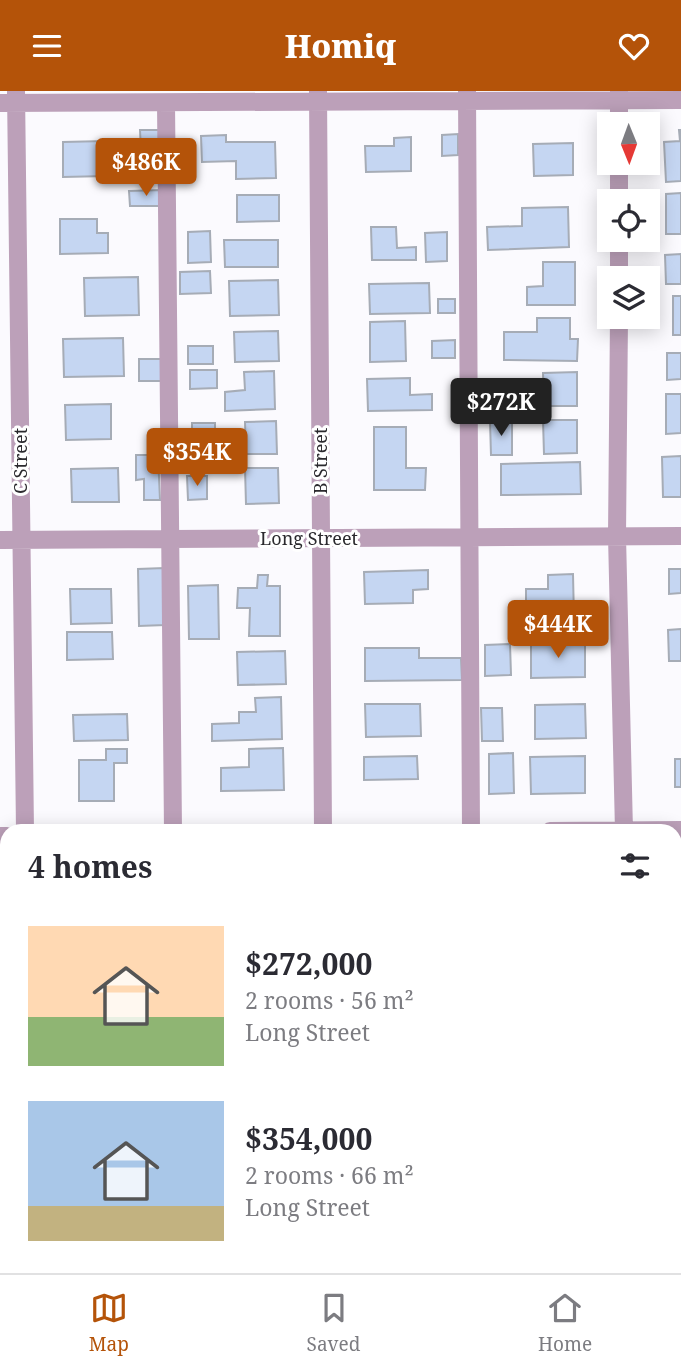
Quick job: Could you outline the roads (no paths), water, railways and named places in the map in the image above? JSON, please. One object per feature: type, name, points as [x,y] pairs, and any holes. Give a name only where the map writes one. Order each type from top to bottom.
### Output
[{"type":"street","points":[[11,99],[166,103],[318,96],[619,96],[681,100]]},
{"type":"street","name":"B Street","points":[[318,96],[323,824]]},
{"type":"street","points":[[467,96],[471,824]]},
{"type":"street","name":"C Street","points":[[11,99],[19,321],[24,824]]},
{"type":"street","points":[[166,103],[173,824]]},
{"type":"street","points":[[0,322],[19,321]]},
{"type":"street","points":[[619,329],[617,536],[624,824]]},
{"type":"street","name":"Long Street","points":[[0,540],[681,536]]}]
